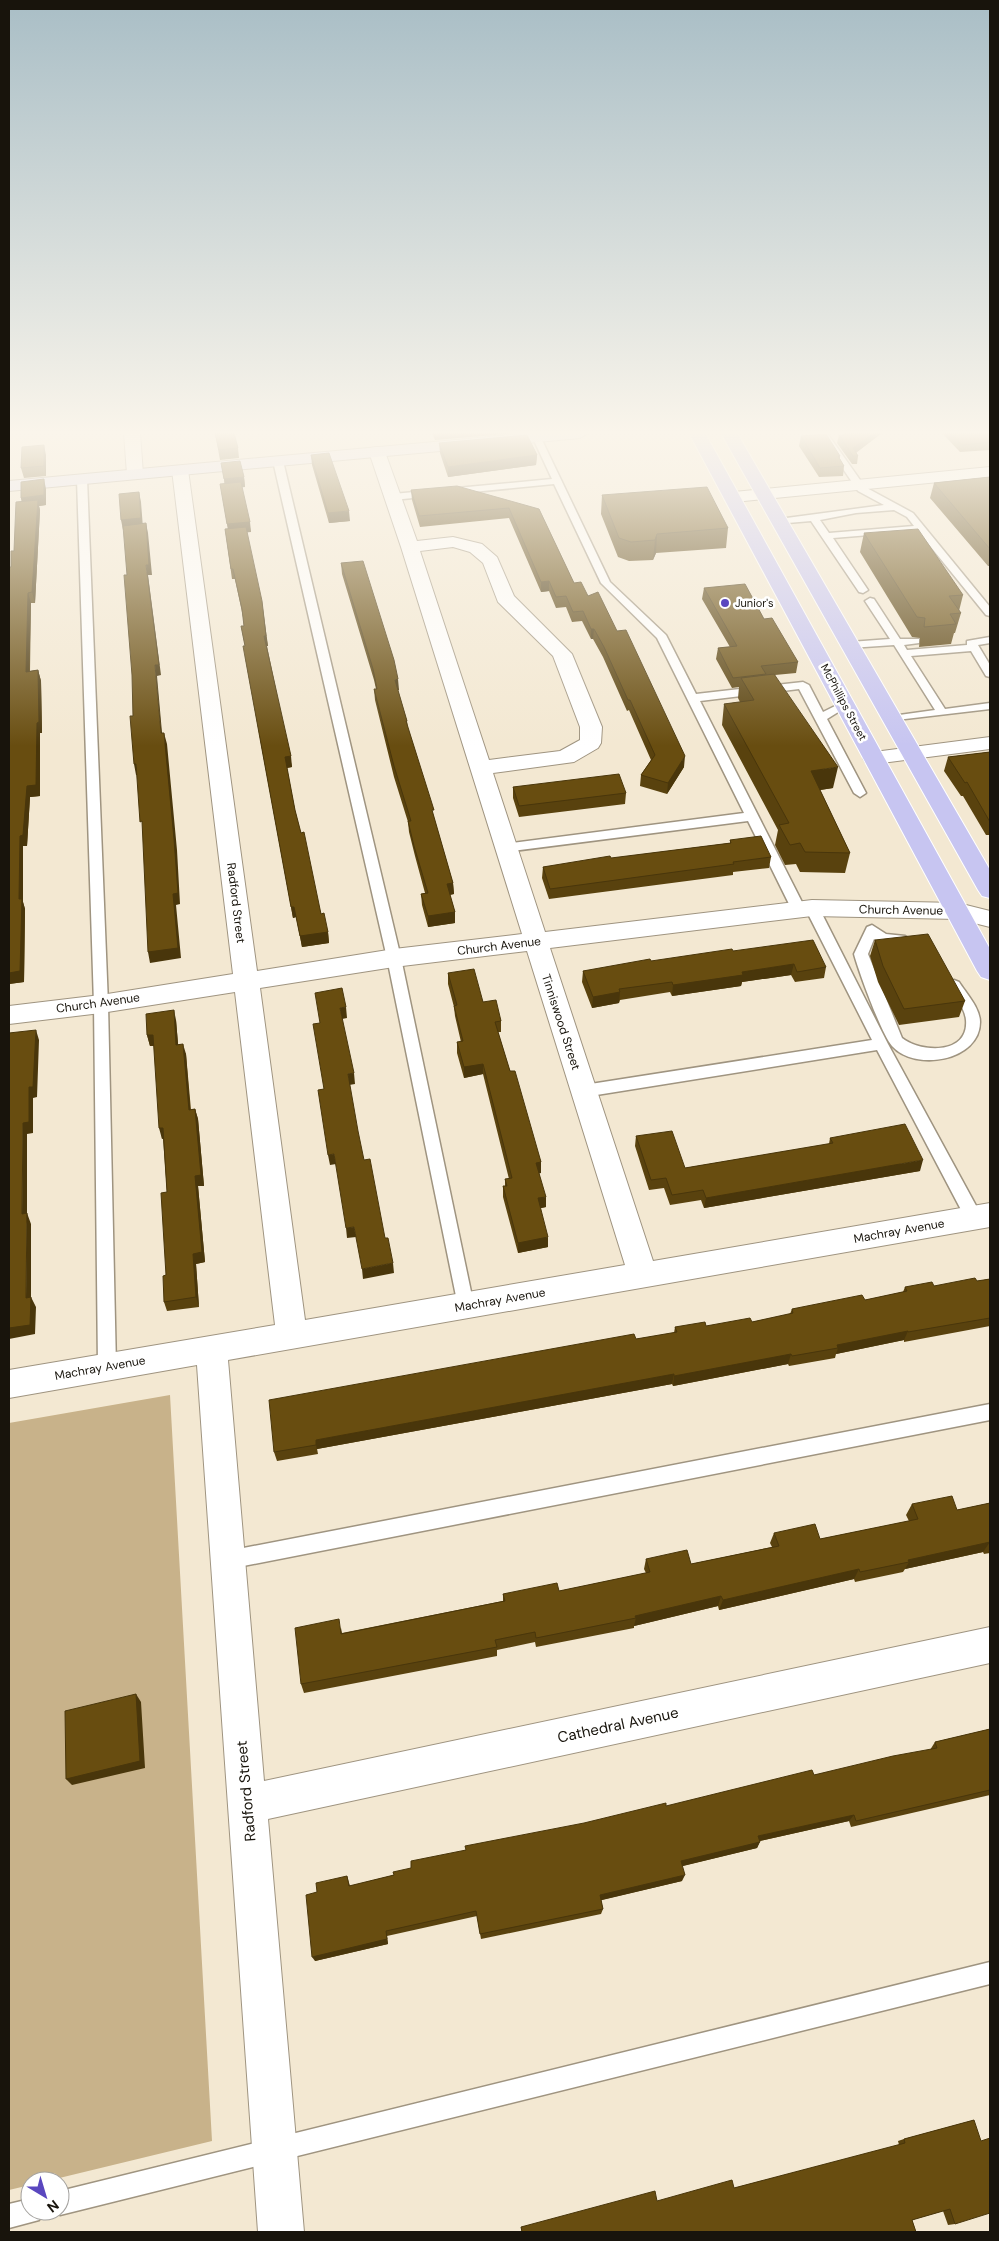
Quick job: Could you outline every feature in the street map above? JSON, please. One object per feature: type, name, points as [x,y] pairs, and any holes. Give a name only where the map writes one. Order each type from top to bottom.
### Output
[{"type":"main road","name":"McPhillips Street","points":[[756,538],[990,971]]},
{"type":"main road","points":[[789,538],[990,890]]},
{"type":"street","name":"Radford Street","points":[[189,538],[292,1335]]},
{"type":"street","name":"Tinniswood Street","points":[[407,538],[643,1276]]},
{"type":"street","points":[[410,547],[452,542],[476,548],[491,561],[505,598],[562,654],[592,727],[590,743],[566,757],[479,768]]},
{"type":"street","points":[[874,758],[990,743]]},
{"type":"street","name":"Church Avenue","points":[[9,1015],[101,1004],[394,958],[806,909],[958,911],[990,919]]},
{"type":"street","name":"Machray Avenue","points":[[9,1384],[982,1216]]},
{"type":"street","name":"Radford Street","points":[[211,1349],[282,2232]]},
{"type":"street","name":"Cathedral Avenue","points":[[247,1804],[990,1645]]},
{"type":"lane","points":[[84,538],[101,1004],[107,1367]]},
{"type":"lane","points":[[296,538],[394,958],[466,1306]]},
{"type":"lane","points":[[584,538],[606,583],[662,637],[753,816],[881,1044],[982,1216]]},
{"type":"lane","points":[[828,538],[863,590]]},
{"type":"lane","points":[[929,538],[990,613]]},
{"type":"lane","points":[[870,601],[942,712]]},
{"type":"lane","points":[[850,645],[915,640]]},
{"type":"lane","points":[[948,640],[972,646],[990,674]]},
{"type":"lane","points":[[904,653],[972,646],[990,640]]},
{"type":"lane","points":[[693,698],[803,685],[860,793]]},
{"type":"lane","points":[[820,718],[845,704]]},
{"type":"lane","points":[[892,718],[990,706]]},
{"type":"lane","points":[[505,848],[753,816]]},
{"type":"lane","points":[[916,939],[889,941],[872,930],[861,954],[865,968],[897,1042],[909,1050],[927,1054],[946,1054],[966,1044],[973,1034],[973,1019],[946,972]]},
{"type":"lane","points":[[584,1091],[881,1044]]},
{"type":"lane","points":[[228,1560],[990,1412]]},
{"type":"lane","points":[[70,2201],[990,1973]]},
{"type":"shaded area","points":[[170,1395],[212,2141],[70,2175],[70,2171],[20,2171],[20,2187],[9,2190],[9,1423]]},
{"type":"building","points":[[15,538],[36,538],[32,592],[28,593],[26,672],[38,670],[39,722],[37,723],[36,785],[27,786],[23,835],[20,836],[19,899],[22,899],[20,971],[9,973],[9,567],[11,567],[11,551],[14,551]]},
{"type":"building","points":[[124,538],[147,538],[149,565],[146,565],[159,665],[155,665],[161,733],[164,733],[178,893],[173,894],[178,948],[148,952],[142,821],[140,822],[130,716],[133,716],[132,675],[124,575],[127,575]]},
{"type":"building","points":[[226,538],[248,538],[262,601],[266,636],[264,636],[291,756],[285,757],[295,810],[301,833],[304,832],[321,914],[324,913],[328,932],[300,936],[294,907],[291,907],[243,646],[245,646],[241,626],[244,626],[242,609],[233,569],[231,569]]},
{"type":"building","points":[[522,538],[553,538],[574,583],[581,582],[588,596],[598,592],[617,631],[626,630],[685,756],[668,783],[641,775],[655,755],[604,647],[594,629],[591,629],[583,611],[573,612],[566,596],[556,597],[549,581],[541,582]]},
{"type":"building","points":[[619,538],[656,538],[655,540],[631,542]]},
{"type":"building","points":[[867,538],[924,538],[963,595],[949,596],[961,613],[950,614],[956,624],[924,627],[925,618],[917,617]]},
{"type":"building","points":[[980,538],[990,538],[990,549]]},
{"type":"building","points":[[363,561],[394,660],[398,679],[395,680],[434,810],[432,810],[453,883],[447,884],[455,912],[428,916],[421,894],[428,893],[408,821],[411,821],[394,766],[374,689],[377,689],[373,669],[341,563]]},
{"type":"building","points":[[745,584],[764,619],[772,618],[798,662],[761,666],[766,674],[733,678],[718,648],[737,646],[704,588]]},
{"type":"building","points":[[774,674],[838,767],[811,771],[850,853],[805,852],[800,843],[790,845],[779,825],[789,823],[724,704],[754,700],[741,678]]},
{"type":"building","points":[[990,752],[990,822],[967,782],[965,783],[948,757]]},
{"type":"building","points":[[619,774],[626,793],[519,806],[513,787]]},
{"type":"building","points":[[761,836],[771,857],[733,862],[734,864],[550,889],[543,867],[610,856],[611,858],[731,843],[730,840]]},
{"type":"building","points":[[928,934],[965,1001],[904,1009],[883,966],[875,940]]},
{"type":"building","points":[[813,940],[826,967],[797,972],[794,964],[742,972],[743,975],[673,985],[672,982],[619,989],[620,992],[593,997],[583,971],[650,959],[651,961]]},
{"type":"building","points":[[474,969],[483,1002],[496,1000],[501,1021],[495,1022],[510,1071],[515,1071],[541,1162],[536,1163],[546,1197],[538,1198],[548,1237],[518,1243],[503,1186],[507,1186],[505,1179],[512,1178],[483,1064],[464,1067],[457,1042],[463,1041],[454,1006],[457,1005],[448,973]]},
{"type":"building","points":[[342,988],[346,1007],[340,1008],[354,1073],[348,1074],[358,1131],[364,1160],[370,1159],[385,1238],[388,1238],[393,1263],[362,1269],[354,1227],[346,1228],[334,1154],[328,1155],[318,1090],[324,1089],[313,1024],[320,1023],[315,993]]},
{"type":"building","points":[[174,1010],[176,1045],[183,1044],[189,1110],[195,1109],[201,1175],[195,1176],[202,1252],[193,1254],[196,1297],[164,1302],[163,1276],[166,1275],[161,1193],[167,1192],[163,1128],[159,1128],[153,1035],[147,1035],[146,1014]]},
{"type":"building","points":[[36,1030],[33,1087],[29,1087],[29,1122],[23,1123],[22,1214],[27,1213],[26,1298],[31,1297],[30,1325],[9,1328],[9,1033]]},
{"type":"building","points":[[905,1124],[923,1160],[706,1198],[703,1190],[672,1195],[666,1178],[651,1180],[636,1136],[672,1131],[685,1168],[833,1143],[830,1138]]},
{"type":"building","points":[[975,1278],[977,1281],[990,1279],[990,1318],[837,1345],[838,1348],[792,1356],[791,1354],[674,1376],[674,1374],[316,1440],[316,1445],[274,1452],[269,1400],[634,1334],[636,1339],[677,1332],[675,1327],[705,1322],[706,1326],[750,1318],[752,1322],[793,1313],[792,1309],[862,1295],[865,1300],[907,1291],[905,1287],[932,1282],[934,1286]]},
{"type":"building","points":[[952,1496],[957,1510],[990,1503],[990,1542],[908,1560],[909,1562],[860,1572],[859,1569],[723,1600],[721,1596],[635,1616],[636,1618],[536,1638],[535,1632],[495,1640],[497,1647],[301,1684],[295,1628],[339,1619],[341,1634],[505,1601],[503,1594],[557,1583],[559,1591],[650,1572],[646,1559],[687,1550],[691,1564],[779,1546],[774,1533],[815,1524],[820,1539],[918,1519],[912,1504]]},
{"type":"building","points":[[136,1694],[140,1761],[66,1779],[65,1711]]},
{"type":"building","points":[[990,1729],[990,1790],[856,1821],[854,1815],[758,1836],[760,1842],[681,1861],[685,1875],[600,1895],[603,1909],[480,1934],[476,1911],[386,1931],[387,1939],[312,1957],[306,1895],[317,1892],[316,1883],[347,1876],[349,1886],[394,1875],[393,1872],[411,1868],[411,1861],[466,1850],[465,1846],[584,1823],[666,1803],[666,1806],[812,1770],[814,1775],[893,1756],[937,1748],[935,1742]]},
{"type":"building","points":[[974,2120],[981,2141],[990,2138],[990,2213],[955,2224],[950,2209],[912,2220],[916,2232],[522,2232],[521,2227],[655,2191],[657,2201],[732,2180],[734,2188],[905,2143],[904,2139]]},
{"type":"place","name":"Junior's","points":[[725,603]]}]
